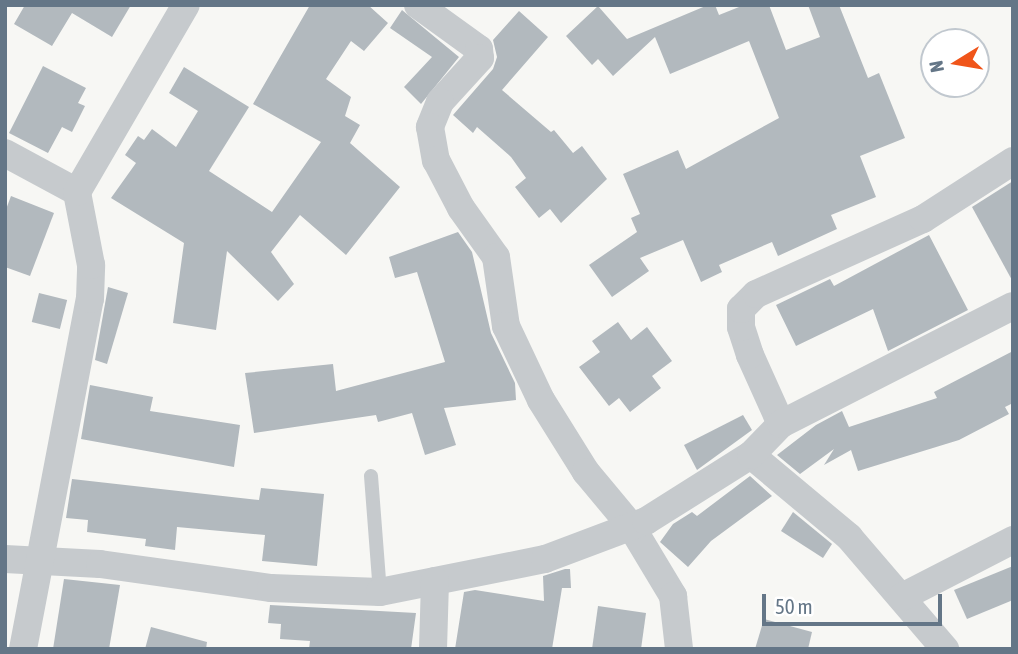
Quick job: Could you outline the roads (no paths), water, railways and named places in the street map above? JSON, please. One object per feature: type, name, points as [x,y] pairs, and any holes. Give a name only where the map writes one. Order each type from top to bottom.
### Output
[{"type":"street","points":[[23,649],[90,299],[91,265],[77,192],[186,5]]},
{"type":"street","points":[[418,5],[479,50],[480,58],[440,102],[430,127],[436,160],[461,208],[496,257],[506,326],[541,400],[586,472],[631,526],[673,596],[679,649]]},
{"type":"street","points":[[5,153],[77,192]]},
{"type":"street","points":[[781,424],[750,355],[741,327],[741,309],[757,294],[923,219],[1013,161]]},
{"type":"street","points":[[5,559],[40,564],[100,564],[271,588],[380,592],[545,559],[631,526],[751,455],[781,424],[1013,306]]},
{"type":"street","points":[[751,455],[849,537],[945,649]]},
{"type":"street","points":[[902,597],[1013,540]]},
{"type":"street","points":[[433,649],[435,581]]},
{"type":"lane","points":[[371,476],[380,592]]}]
